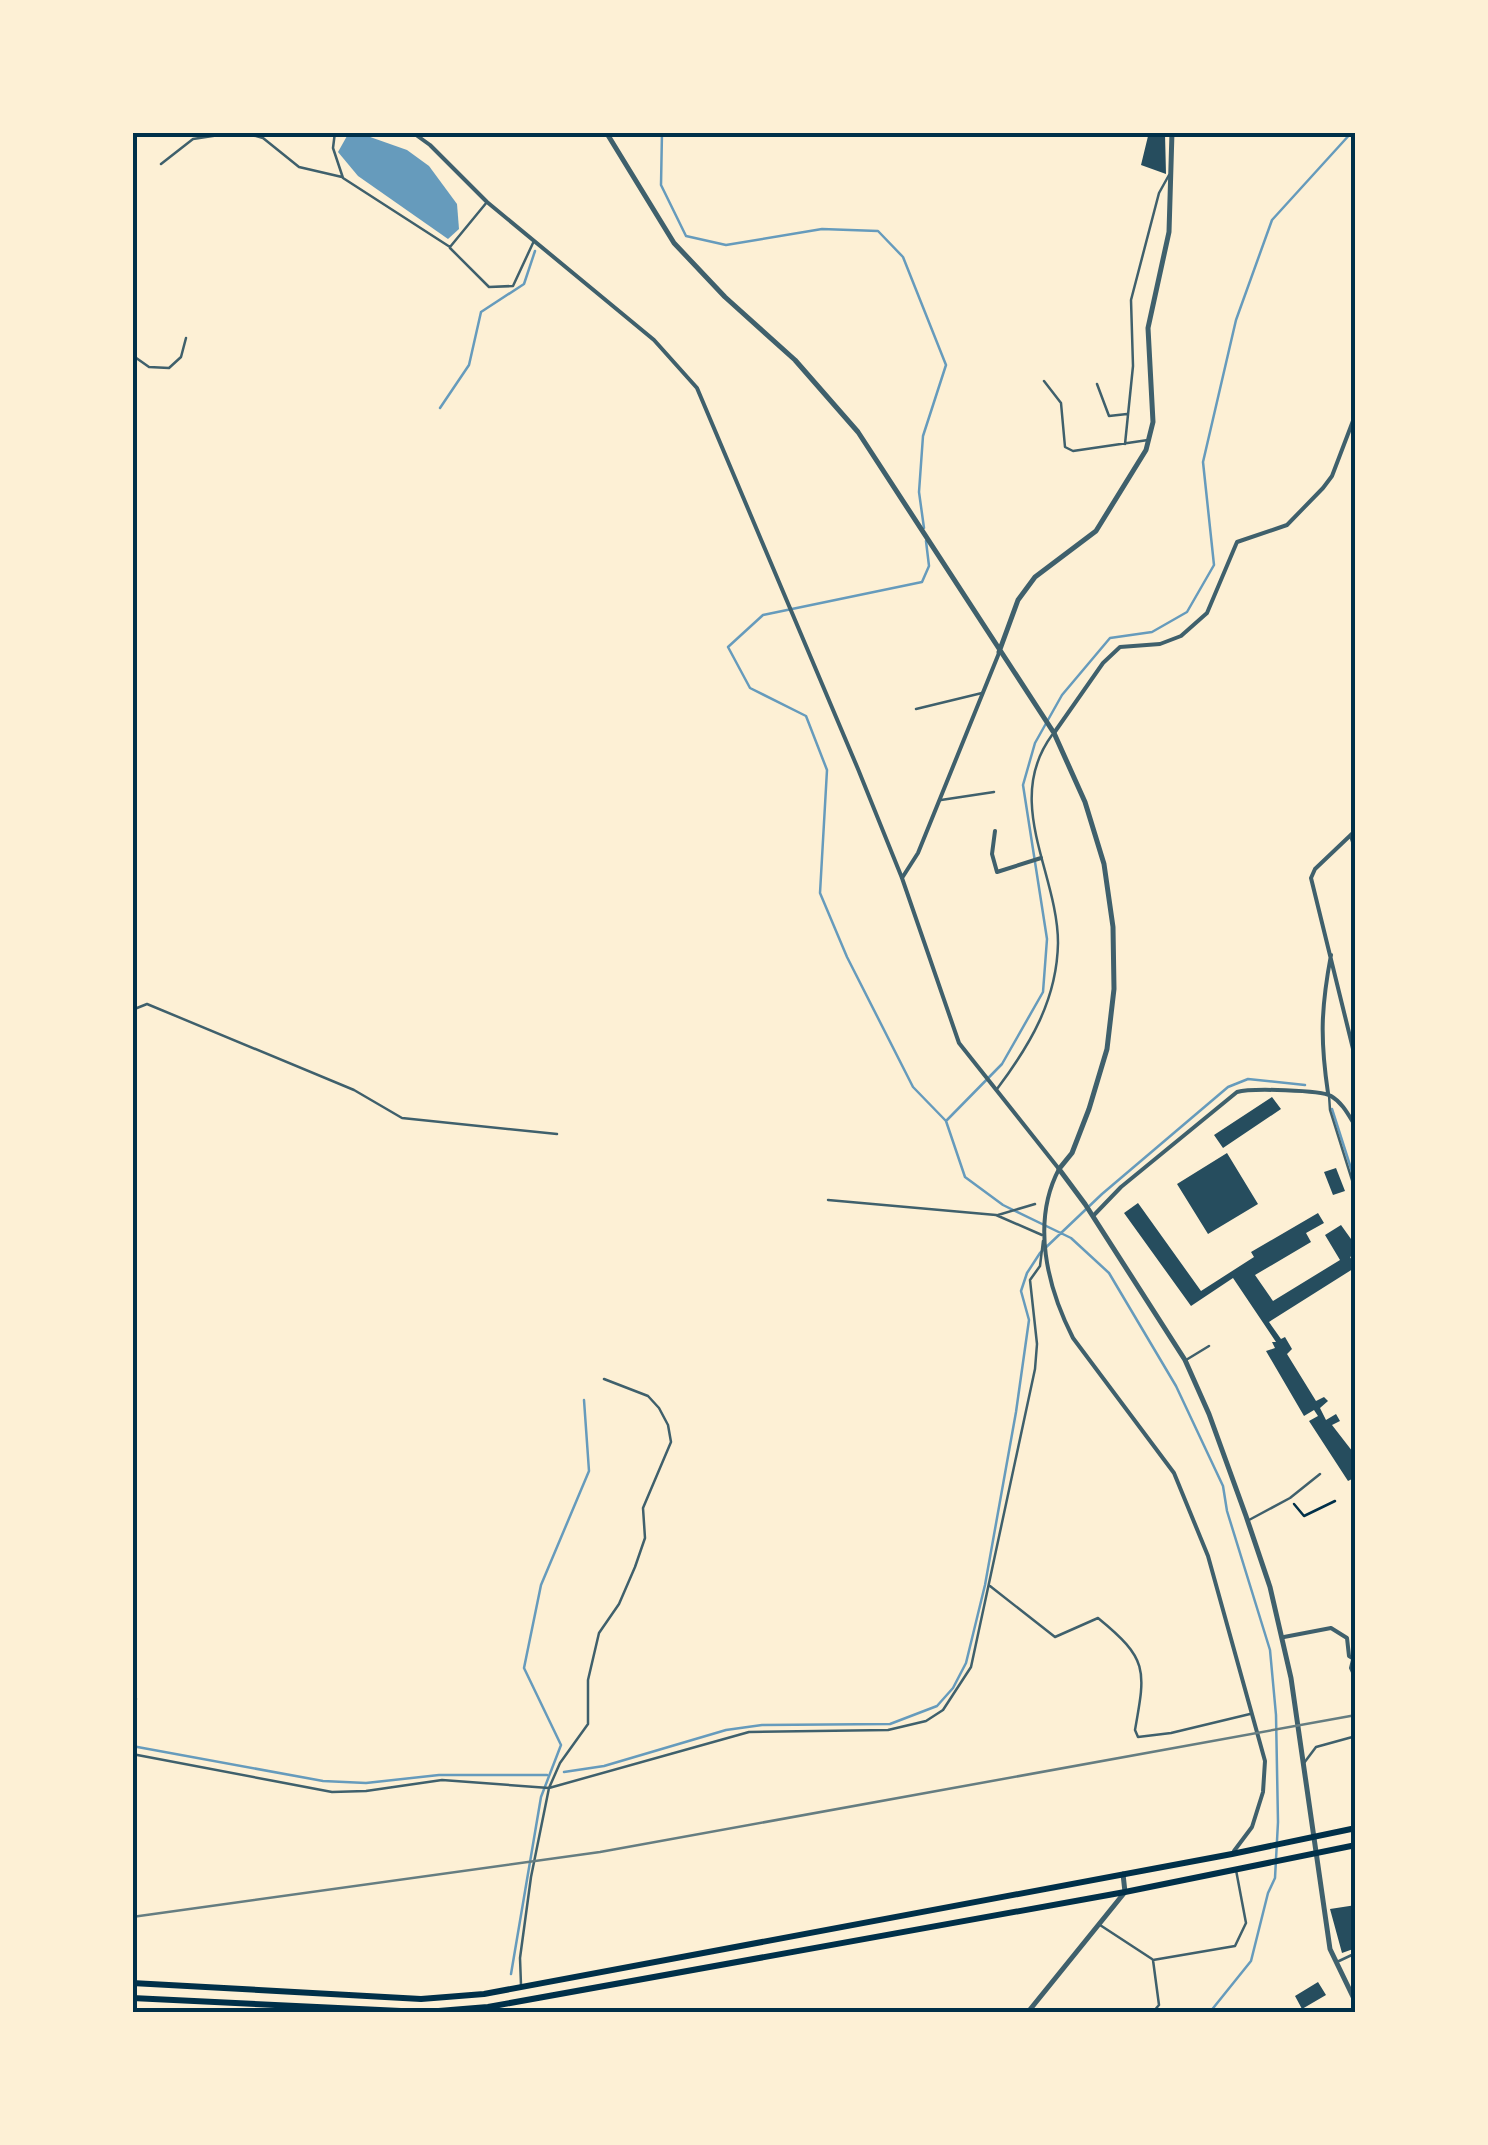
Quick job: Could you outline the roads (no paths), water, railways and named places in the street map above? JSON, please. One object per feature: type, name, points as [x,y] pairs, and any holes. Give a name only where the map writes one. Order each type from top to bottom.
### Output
[{"type":"main road","points":[[132,1982],[421,1999],[521,1986],[1356,1828]]},
{"type":"main road","points":[[132,1998],[363,2011],[488,2007],[1124,1892],[1356,1845]]},
{"type":"street","points":[[412,132],[487,202],[654,340],[696,388],[902,878],[953,1028],[978,1069],[1093,1217],[1185,1360],[1209,1414],[1270,1587],[1303,1764],[1330,1949],[1356,2002]]},
{"type":"street","points":[[606,132],[674,243],[725,297],[795,360],[858,432],[1054,733],[1085,802],[1104,864],[1114,958],[1107,1048],[1090,1109],[1047,1201],[1044,1236],[1049,1279],[1074,1338],[1174,1472],[1203,1541],[1264,1761],[1264,1792],[1252,1827],[1232,1854]]},
{"type":"street","points":[[902,878],[918,853],[1018,600],[1035,577],[1096,531],[1140,464],[1149,440],[1153,422],[1148,328],[1169,232],[1172,132]]},
{"type":"street","points":[[1054,733],[1104,663],[1120,648],[1160,644],[1181,636],[1207,613],[1238,542],[1287,526],[1332,476],[1356,413]]},
{"type":"street","points":[[995,831],[992,854],[997,872],[1041,858]]},
{"type":"street","points":[[1353,832],[1356,851]]},
{"type":"street","points":[[1353,832],[1311,878],[1356,1061]]},
{"type":"street","points":[[1328,1093],[1321,1045],[1321,1008],[1331,952]]},
{"type":"street","points":[[1093,1217],[1120,1187],[1237,1092],[1255,1087],[1328,1093],[1356,1127]]},
{"type":"street","points":[[1282,1638],[1330,1628],[1347,1638],[1350,1656],[1355,1659],[1351,1668],[1356,1679]]},
{"type":"street","points":[[1028,2012],[1124,1892],[1123,1872]]},
{"type":"street","points":[[421,1999],[424,2012]]},
{"type":"lane","points":[[191,132],[193,139]]},
{"type":"lane","points":[[161,164],[193,139],[240,132],[262,138],[299,166],[344,178],[450,247],[489,287],[513,286],[534,241]]},
{"type":"lane","points":[[335,132],[333,148],[344,178]]},
{"type":"lane","points":[[1125,444],[1133,366],[1131,300],[1158,192],[1170,174]]},
{"type":"lane","points":[[450,247],[487,202]]},
{"type":"lane","points":[[132,355],[149,367],[169,368],[181,357],[186,338]]},
{"type":"lane","points":[[1044,381],[1062,404],[1065,446],[1074,451],[1149,440]]},
{"type":"lane","points":[[1097,384],[1109,416],[1128,414]]},
{"type":"lane","points":[[916,709],[984,693]]},
{"type":"lane","points":[[996,1090],[1034,1038],[1054,977],[1058,934],[1030,794],[1034,770],[1054,733]]},
{"type":"lane","points":[[940,800],[994,792]]},
{"type":"lane","points":[[132,1010],[146,1004],[354,1090],[402,1118],[557,1134]]},
{"type":"lane","points":[[1328,1093],[1356,1193]]},
{"type":"lane","points":[[132,1754],[332,1792],[442,1780],[549,1788],[748,1732],[888,1730],[926,1721],[943,1710],[971,1666],[990,1586],[1034,1369],[1037,1344],[1030,1280],[1040,1266],[1044,1236],[996,1215],[828,1200]]},
{"type":"lane","points":[[996,1215],[1035,1204]]},
{"type":"lane","points":[[1185,1360],[1209,1346]]},
{"type":"lane","points":[[521,1986],[520,1958],[549,1788],[560,1763],[588,1724],[588,1680],[599,1633],[619,1604],[635,1568],[645,1538],[643,1508],[671,1442],[668,1425],[648,1396],[604,1379]]},
{"type":"lane","points":[[1248,1521],[1290,1498],[1320,1474]]},
{"type":"lane","points":[[990,1586],[1055,1637],[1098,1618],[1118,1634],[1136,1656],[1144,1682],[1138,1737],[1252,1713]]},
{"type":"lane","points":[[1303,1764],[1316,1746],[1356,1736]]},
{"type":"lane","points":[[1099,1924],[1153,1960],[1235,1946],[1246,1923],[1236,1868]]},
{"type":"lane","points":[[1336,1962],[1356,1953]]},
{"type":"lane","points":[[1153,1960],[1159,2005],[1153,2012]]},
{"type":"water","points":[[356,132],[407,150],[429,166],[457,204],[459,229],[448,239],[358,176],[338,152],[347,136]]},
{"type":"waterway","points":[[662,132],[661,185],[686,236],[726,245],[822,229],[878,231],[903,257],[946,365],[923,436],[919,492],[924,528]]},
{"type":"waterway","points":[[947,1120],[1002,1064],[1043,992],[1047,939],[1023,785],[1035,743],[1062,695],[1110,638],[1152,632],[1187,612],[1214,565],[1203,462],[1236,320],[1272,220],[1352,132]]},
{"type":"waterway","points":[[440,408],[469,365],[481,312],[524,284],[535,251]]},
{"type":"waterway","points":[[926,541],[929,566],[922,582],[763,615],[728,647],[750,688],[806,716],[827,770],[820,893],[847,957],[913,1087],[946,1121],[965,1177],[1003,1205],[1071,1238],[1109,1273],[1176,1386],[1223,1486],[1227,1511],[1270,1650],[1278,1822],[1275,1878],[1251,1961],[1210,2012]]},
{"type":"waterway","points":[[564,1772],[604,1766],[726,1730],[762,1725],[890,1724],[937,1706],[953,1688],[966,1663],[985,1585],[1029,1320],[1021,1291],[1027,1273],[1040,1253],[1102,1194],[1228,1087],[1248,1079],[1305,1085]]},
{"type":"waterway","points":[[1332,1109],[1356,1184]]},
{"type":"waterway","points":[[511,1974],[541,1797],[561,1745],[524,1668],[541,1585],[589,1471],[584,1400]]},
{"type":"waterway","points":[[132,1746],[323,1781],[366,1783],[439,1775],[547,1775]]},
{"type":"railway","points":[[132,1917],[600,1852],[1356,1715]]}]
